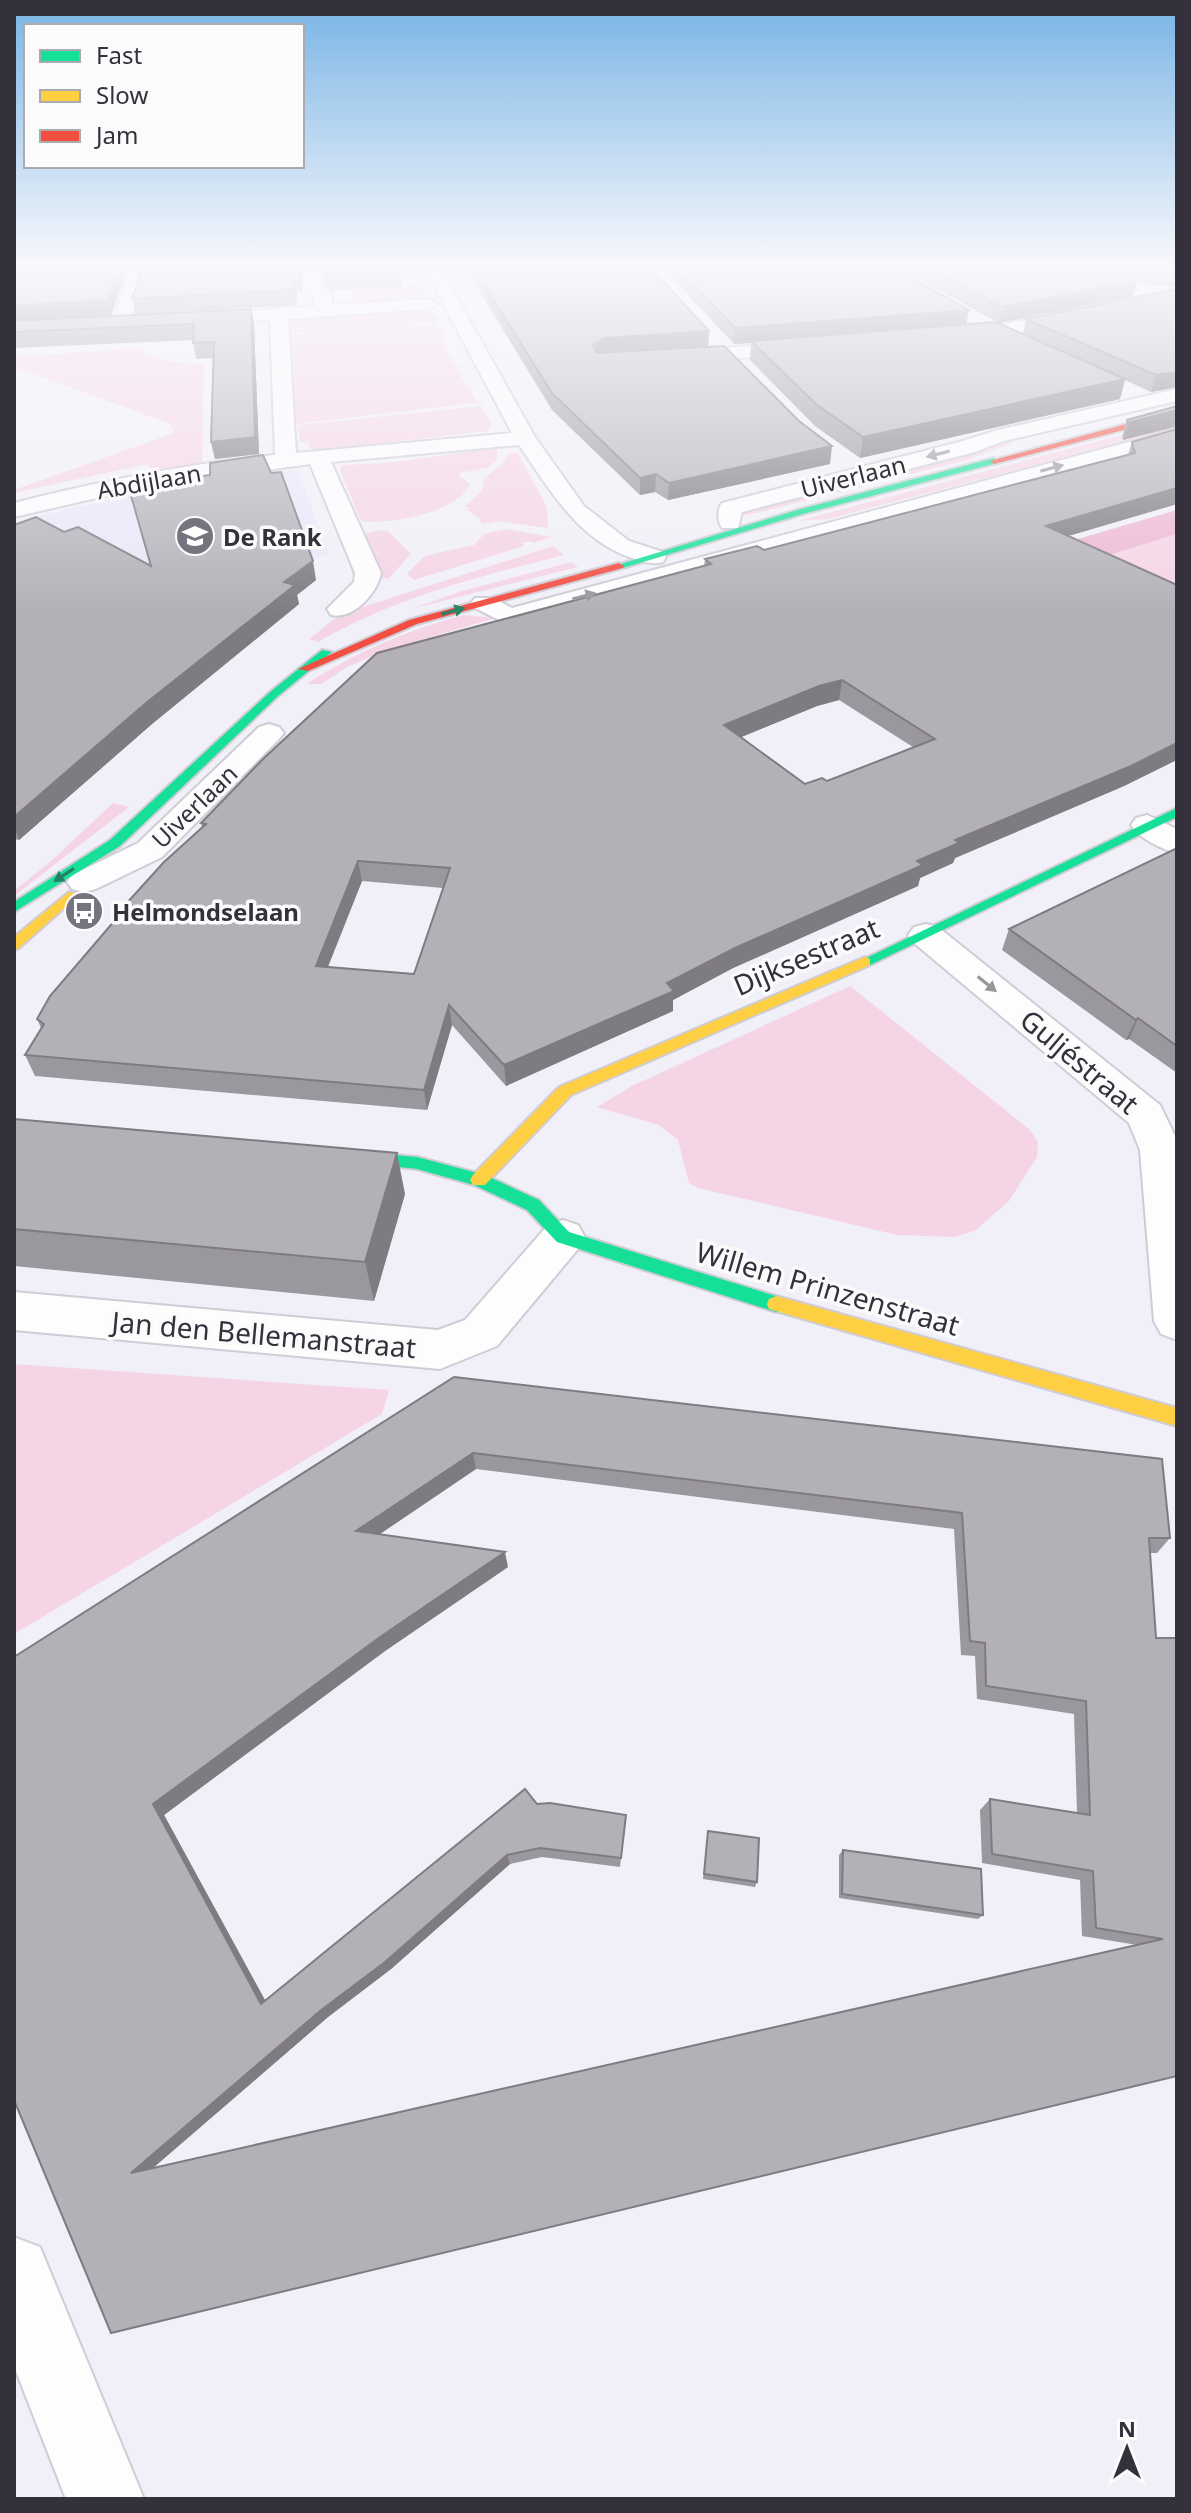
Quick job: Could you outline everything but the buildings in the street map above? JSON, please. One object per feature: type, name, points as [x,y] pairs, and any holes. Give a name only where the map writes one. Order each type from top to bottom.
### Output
[{"type":"main road","name":"Uiverlaan","points":[[304,669],[413,622],[484,603],[639,548],[730,523],[807,522],[1177,413]]},
{"type":"main road","name":"Uiverlaan","points":[[595,552],[639,548],[762,525]]},
{"type":"main road","name":"Uiverlaan","points":[[14,908],[115,843],[254,730],[304,669],[383,614]]},
{"type":"main road","name":"Dijksestraat","points":[[479,1180],[565,1091],[926,935],[1177,812]]},
{"type":"main road","name":"Uiverlaan","points":[[14,945],[84,882],[115,843]]},
{"type":"main road","name":"Willem Prinzenstraat","points":[[314,1154],[417,1163],[479,1180],[533,1205],[563,1237],[812,1315],[1177,1417]]},
{"type":"street","points":[[282,381],[286,461]]},
{"type":"street","points":[[494,381],[525,438],[576,511],[639,548]]},
{"type":"street","points":[[1124,390],[1151,402]]},
{"type":"street","name":"Uiverlaan","points":[[730,523],[730,508],[967,447],[998,436],[1177,395]]},
{"type":"street","name":"Uiverlaan","points":[[762,525],[807,522],[1177,435]]},
{"type":"street","name":"Abdijlaan","points":[[14,510],[119,485],[286,461],[525,438]]},
{"type":"street","points":[[839,457],[861,473]]},
{"type":"street","points":[[318,458],[368,573],[366,584],[340,609]]},
{"type":"street","name":"Uiverlaan","points":[[484,603],[509,617],[723,560],[807,522]]},
{"type":"street","name":"Uiverlaan","points":[[84,882],[150,850],[254,730]]},
{"type":"street","points":[[1147,825],[1177,843]]},
{"type":"street","name":"Guljéstraat","points":[[926,935],[1146,1115],[1161,1150],[1177,1321]]},
{"type":"street","name":"Jan den Bellemanstraat","points":[[14,1311],[440,1350],[481,1333],[563,1237]]},
{"type":"street","points":[[14,2273],[105,2499]]},
{"type":"shaded area","points":[[53,381],[204,381],[202,464],[151,470],[147,464],[14,493],[14,490],[174,433],[171,424]]},
{"type":"shaded area","points":[[291,381],[464,381],[468,389],[476,389],[470,392],[475,400],[483,402],[295,424]]},
{"type":"shaded area","points":[[481,406],[491,424],[488,431],[318,450],[309,448],[308,441],[300,442],[298,425]]},
{"type":"shaded area","points":[[1166,423],[1177,428],[828,519],[798,521]]},
{"type":"shaded area","points":[[1006,440],[1012,443],[967,460],[749,515],[741,512],[1003,445],[971,452]]},
{"type":"shaded area","points":[[497,448],[497,460],[487,468],[459,473],[470,484],[452,502],[422,514],[389,521],[361,521],[340,470],[342,465],[386,463]]},
{"type":"shaded area","points":[[517,452],[547,507],[548,528],[498,521],[483,524],[479,520],[483,518],[477,518],[467,509],[470,507],[464,507],[482,491],[484,479],[504,462],[506,455]]},
{"type":"shaded area","name":"De Rank","points":[[298,470],[329,555],[215,570],[179,595],[34,517],[154,489]]},
{"type":"shaded area","points":[[1177,510],[1177,534],[1096,559],[1064,543]]},
{"type":"shaded area","points":[[507,529],[551,537],[522,543],[524,546],[414,580],[407,574],[424,556],[474,545],[484,534]]},
{"type":"shaded area","points":[[388,531],[411,554],[389,578],[377,579],[366,546],[366,533]]},
{"type":"shaded area","points":[[1177,534],[1177,602],[1096,559]]},
{"type":"shaded area","points":[[553,546],[564,555],[407,600],[318,642],[309,639],[341,614]]},
{"type":"shaded area","points":[[572,562],[578,567],[411,609],[462,591]]},
{"type":"shaded area","points":[[464,615],[495,618],[385,651],[347,667],[321,684],[307,684],[382,643]]},
{"type":"shaded area","points":[[113,803],[129,807],[14,896],[14,891]]},
{"type":"shaded area","points":[[850,986],[1029,1129],[1038,1142],[1037,1157],[1009,1201],[976,1230],[955,1237],[897,1235],[698,1188],[689,1183],[678,1140],[659,1125],[597,1107],[632,1086]]},
{"type":"shaded area","points":[[14,1364],[389,1390],[382,1414],[14,1634]]},
{"type":"traffic: fast","points":[[619,566],[800,512],[994,461]]},
{"type":"traffic: fast","points":[[14,908],[115,843],[274,694],[326,652]]},
{"type":"traffic: fast","points":[[865,962],[1177,812]]},
{"type":"traffic: fast","points":[[339,1156],[417,1163],[479,1180],[533,1205],[563,1237],[776,1304]]},
{"type":"traffic: slow","points":[[14,945],[69,896]]},
{"type":"traffic: slow","points":[[479,1180],[565,1091],[865,962]]},
{"type":"traffic: slow","points":[[776,1304],[1177,1417]]},
{"type":"traffic: jam","points":[[994,461],[1177,413]]},
{"type":"traffic: jam","points":[[304,669],[413,622],[619,566]]},
{"type":"place","name":"De Rank","points":[[195,536]]},
{"type":"place","name":"Helmondselaan","points":[[84,911]]}]
